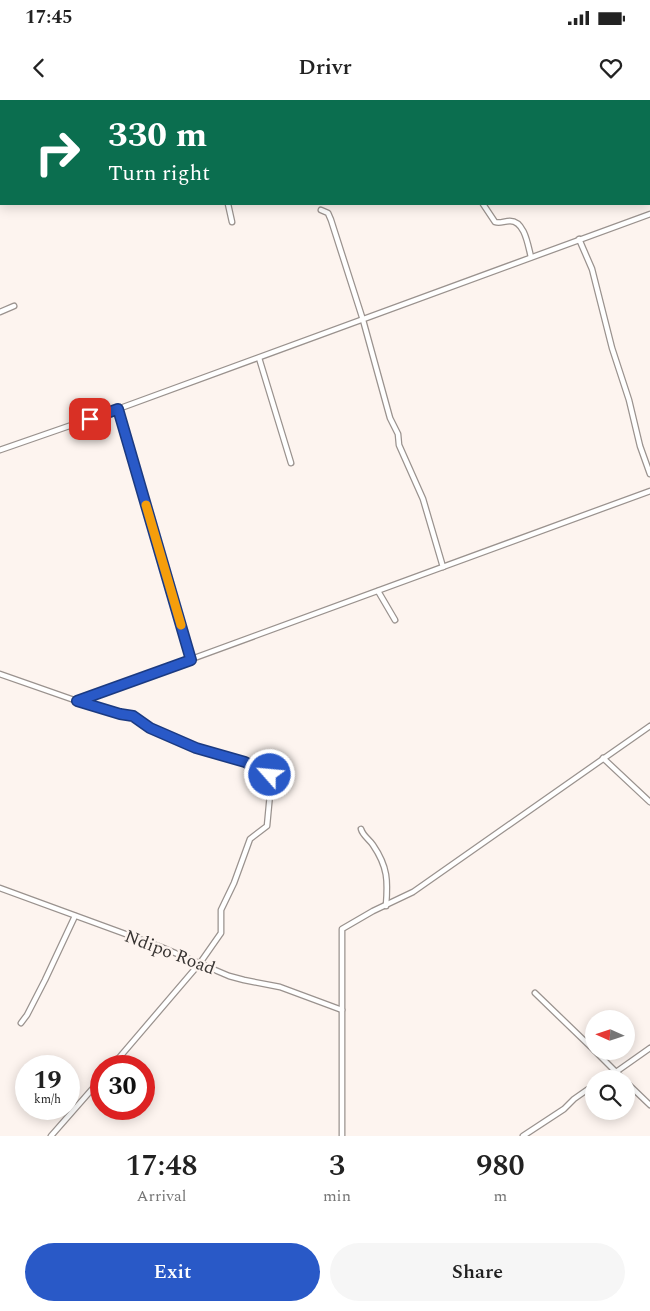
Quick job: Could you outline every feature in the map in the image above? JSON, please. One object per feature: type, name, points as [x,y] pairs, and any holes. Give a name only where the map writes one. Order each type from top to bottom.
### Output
[{"type":"street","points":[[228,205],[232,222]]},
{"type":"street","points":[[484,205],[495,222],[511,221],[519,225],[524,232],[531,257]]},
{"type":"street","points":[[321,210],[328,213],[331,220],[390,418],[398,434],[399,445],[423,499],[443,567]]},
{"type":"street","points":[[0,450],[259,358],[650,214]]},
{"type":"street","points":[[579,239],[592,269],[610,340],[650,474]]},
{"type":"street","points":[[0,312],[14,306]]},
{"type":"street","points":[[259,358],[291,463]]},
{"type":"street","points":[[118,409],[191,660]]},
{"type":"street","points":[[77,701],[650,492]]},
{"type":"street","points":[[378,591],[395,620]]},
{"type":"street","points":[[0,674],[77,701],[133,716],[150,728],[196,748],[245,762],[276,778]]},
{"type":"street","points":[[342,1136],[342,929],[373,911],[413,892],[650,726]]},
{"type":"street","points":[[603,758],[650,802]]},
{"type":"street","points":[[121,1055],[200,963],[221,933],[221,910],[234,883],[250,839],[266,826],[270,775]]},
{"type":"street","points":[[361,830],[385,866],[388,885],[386,906]]},
{"type":"street","name":"Ndipo Road","points":[[0,888],[161,947],[229,976],[280,987],[342,1010]]},
{"type":"street","points":[[21,1022],[27,1015],[45,980],[75,916]]},
{"type":"street","points":[[535,993],[585,1042]]},
{"type":"street","points":[[619,1070],[650,1048]]},
{"type":"street","points":[[603,1060],[614,1070]]},
{"type":"street","points":[[635,1090],[650,1104]]},
{"type":"street","points":[[51,1136],[90,1092]]},
{"type":"street","points":[[523,1136],[585,1093]]},
{"type":"slow traffic","points":[[146,505],[181,625]]},
{"type":"route","points":[[90,419],[118,409],[191,660],[77,701],[133,716],[150,728],[196,748],[245,762],[270,775]]}]
